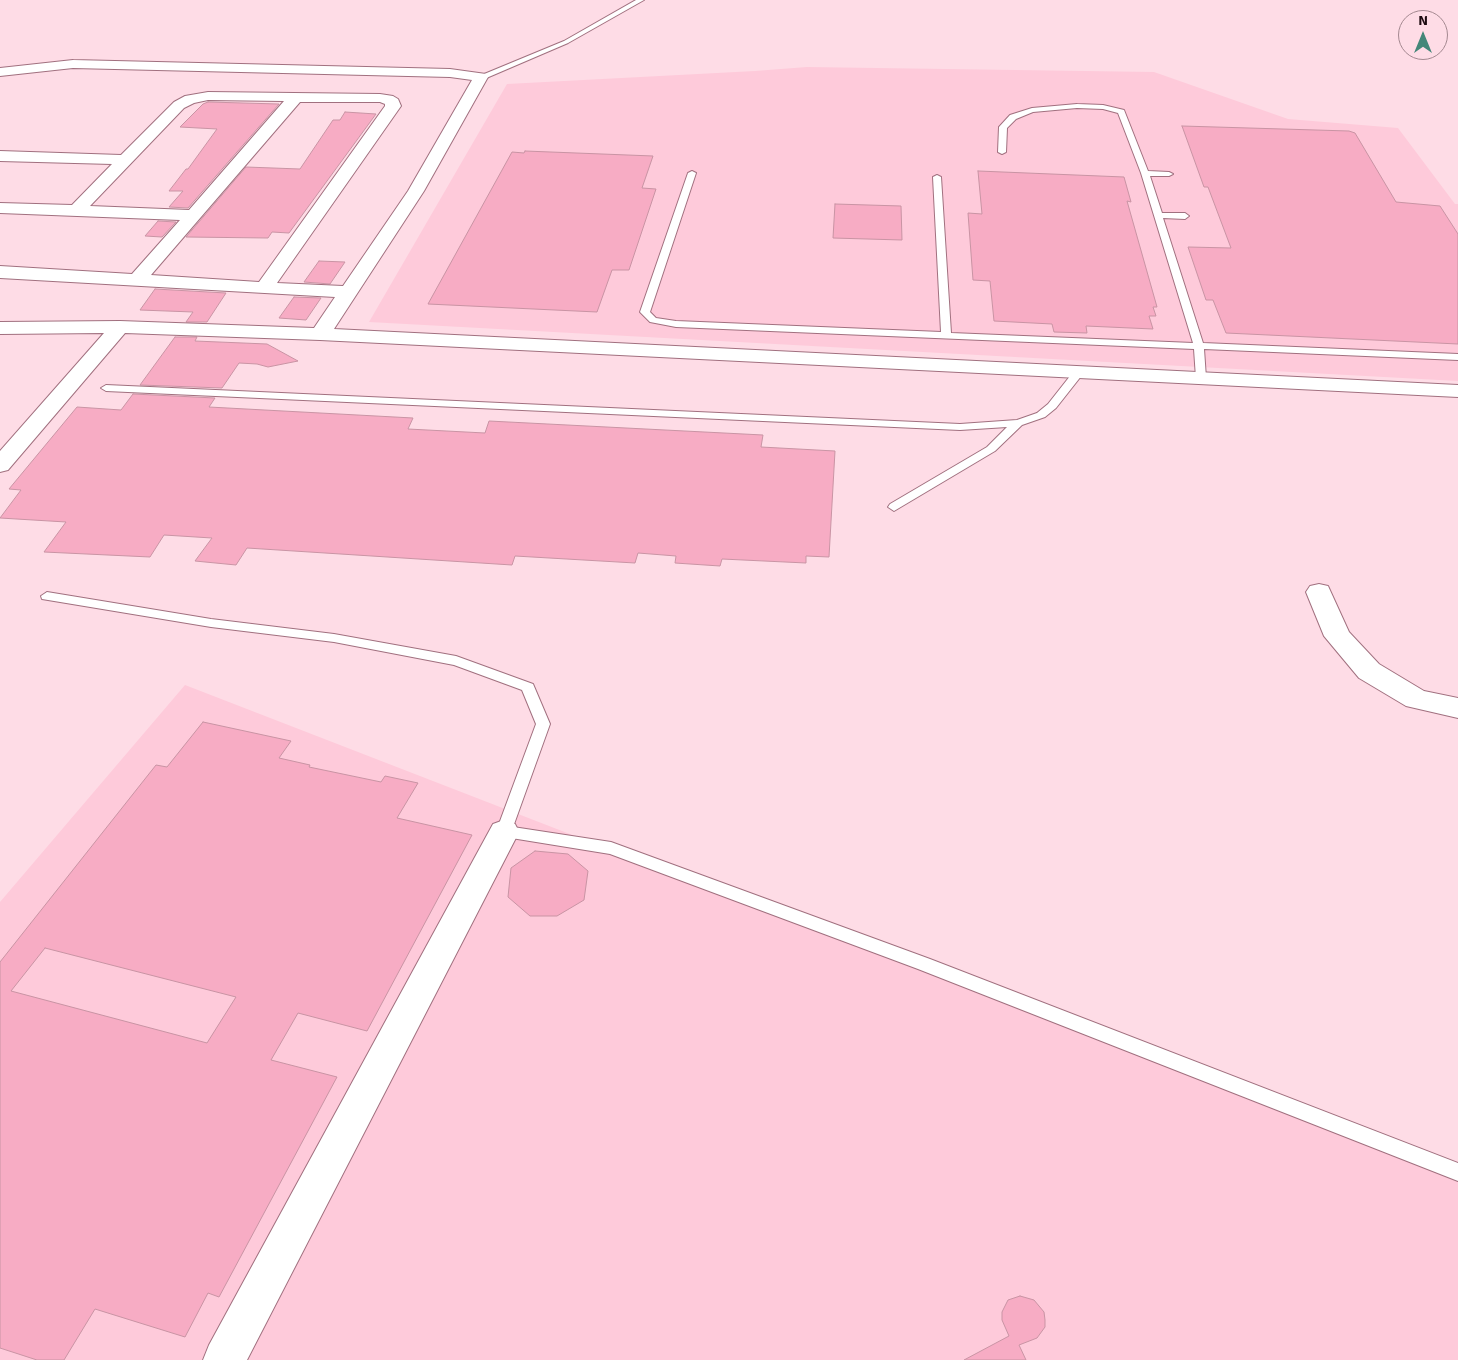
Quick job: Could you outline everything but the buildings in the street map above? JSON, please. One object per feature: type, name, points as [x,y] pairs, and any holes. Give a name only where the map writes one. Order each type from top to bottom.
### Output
[{"type":"street","points":[[0,72],[73,64],[450,74],[481,77],[416,191],[320,334]]},
{"type":"street","points":[[77,210],[179,104],[190,99],[208,96],[380,98],[393,102],[393,106],[267,283]]},
{"type":"street","points":[[136,281],[296,97]]},
{"type":"street","points":[[0,156],[126,160]]},
{"type":"street","points":[[0,208],[193,214]]},
{"type":"street","points":[[0,272],[136,281],[267,283],[350,288]]},
{"type":"street","points":[[0,465],[120,327]]},
{"type":"street","points":[[0,328],[120,327],[320,334],[1078,373],[1458,390]]},
{"type":"street","points":[[1319,592],[1337,636],[1369,671],[1416,699],[1458,708]]},
{"type":"street","points":[[224,1360],[504,832]]},
{"type":"lane","points":[[481,77],[566,42],[642,0]]},
{"type":"lane","points":[[1002,152],[1003,127],[1013,117],[1032,110],[1077,106],[1103,107],[1121,112],[1145,173],[1199,345],[1201,378]]},
{"type":"lane","points":[[692,173],[645,312],[653,320],[676,324],[1458,357]]},
{"type":"lane","points":[[1145,173],[1168,173]]},
{"type":"lane","points":[[937,177],[946,334]]},
{"type":"lane","points":[[1158,215],[1187,220],[1180,205]]},
{"type":"lane","points":[[106,388],[960,427],[1018,423],[1041,415],[1078,373]]},
{"type":"lane","points":[[894,507],[991,449],[1018,423]]},
{"type":"lane","points":[[47,596],[211,623],[334,638],[456,661],[528,687],[543,724],[504,832],[611,848],[924,964],[1458,1172]]},
{"type":"shaded area","points":[[807,67],[1154,72],[1288,119],[1398,128],[1455,204],[1458,204],[1458,381],[369,322],[507,84]]},
{"type":"shaded area","points":[[185,685],[1458,1178],[1458,1360],[0,1360],[0,902]]}]
